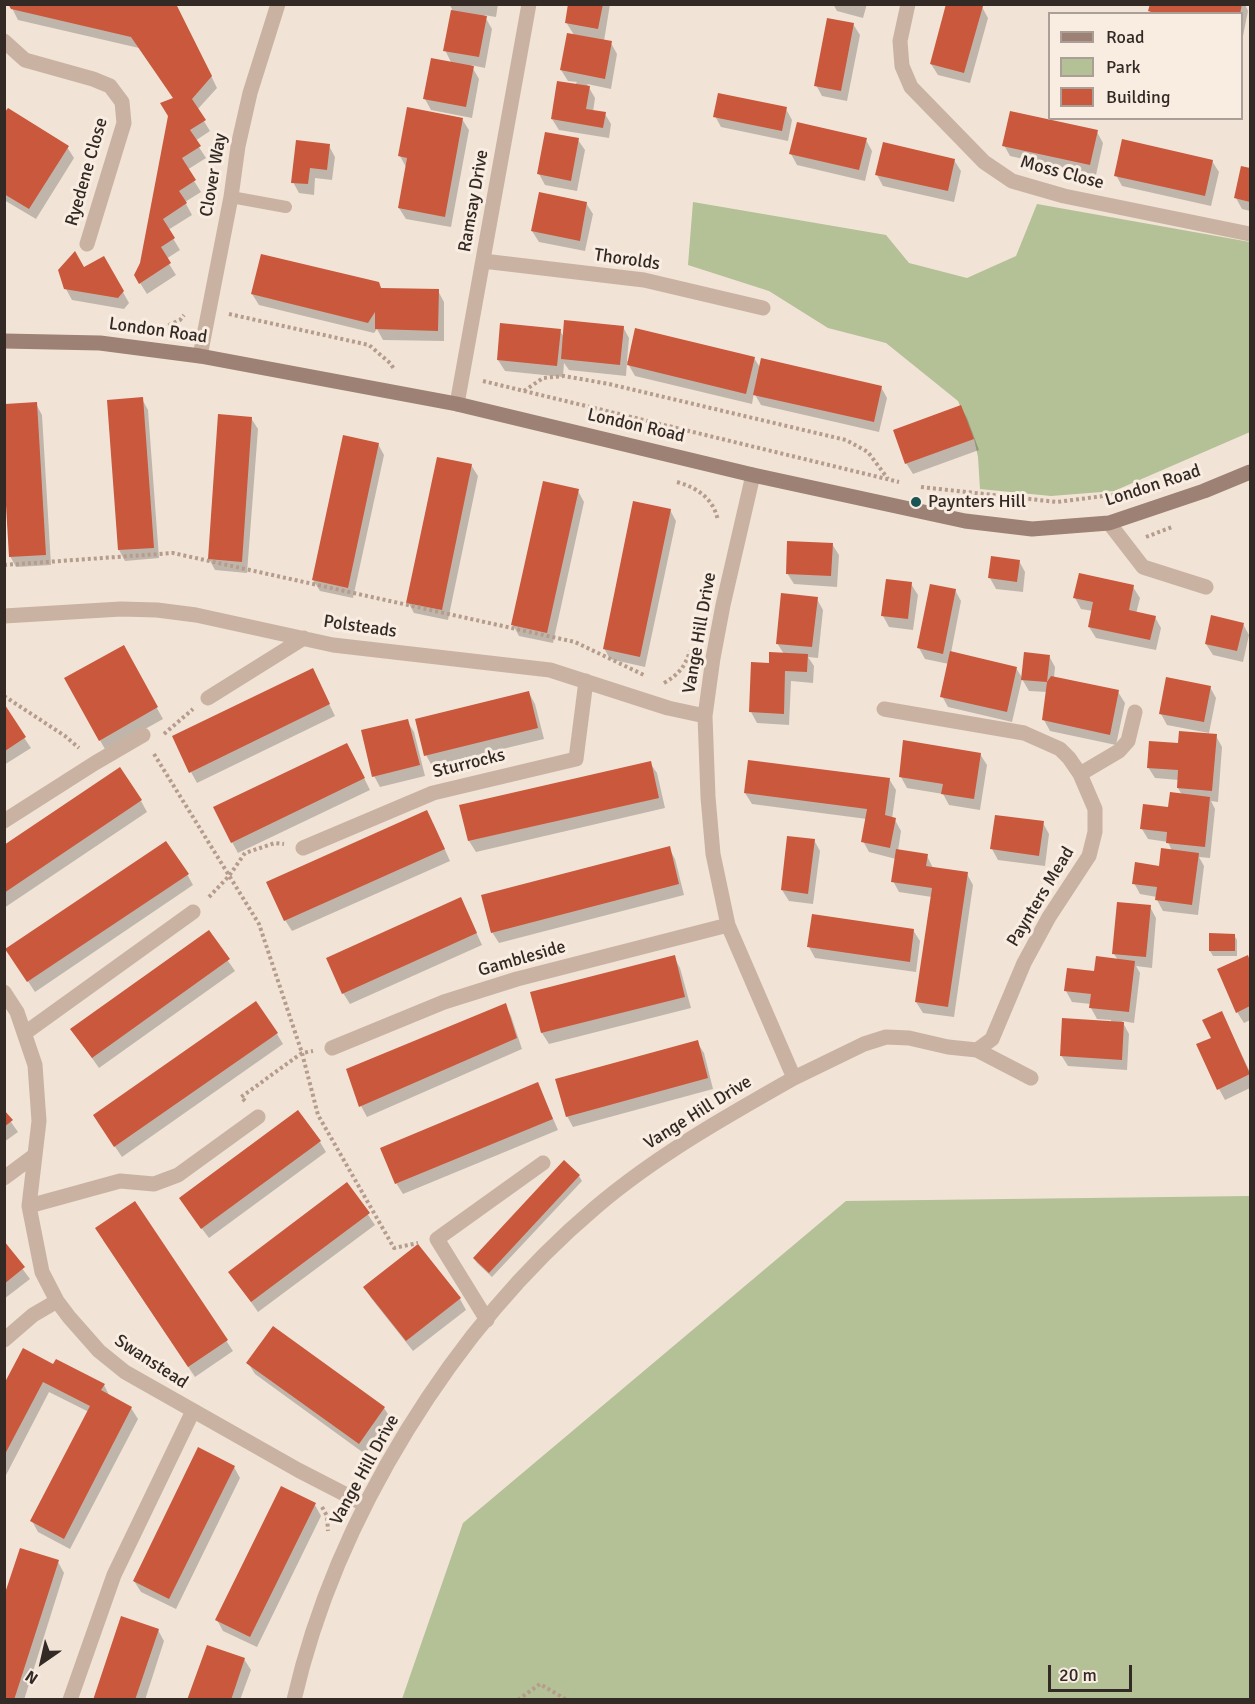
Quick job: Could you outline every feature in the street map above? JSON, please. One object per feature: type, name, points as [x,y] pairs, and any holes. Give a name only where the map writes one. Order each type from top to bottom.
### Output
[{"type":"main road","name":"London Road","points":[[4,340],[100,343],[200,356],[457,404],[753,475],[976,522],[1032,529],[1109,523],[1204,491],[1251,472]]},
{"type":"street","name":"Clover Way","points":[[200,356],[231,197],[238,146],[250,93],[278,4]]},
{"type":"street","name":"Ramsay Drive","points":[[457,404],[529,4]]},
{"type":"street","name":"Moss Close","points":[[908,4],[900,41],[902,66],[911,87],[984,162],[1012,181],[1064,196],[1251,234]]},
{"type":"street","name":"Ryedene Close","points":[[4,41],[25,60],[110,86],[122,102],[124,123],[87,244]]},
{"type":"street","name":"Thorolds","points":[[483,261],[644,280],[763,308]]},
{"type":"street","name":"Vange Hill Drive","points":[[294,1700],[313,1632],[336,1568],[364,1504],[404,1435],[460,1354],[487,1320],[552,1247],[597,1206],[683,1144],[794,1078],[728,925],[713,854],[708,797],[705,716],[723,605],[753,475]]},
{"type":"street","points":[[1109,523],[1143,567],[1206,587]]},
{"type":"street","name":"Polsteads","points":[[4,616],[122,609],[157,610],[196,615],[333,645],[550,670],[668,708],[705,716]]},
{"type":"street","points":[[208,698],[304,638]]},
{"type":"street","name":"Sturrocks","points":[[303,848],[433,792],[576,759],[586,681]]},
{"type":"street","name":"Paynters Mead","points":[[884,709],[1024,733],[1060,749],[1080,774],[1095,809],[1095,832],[1089,856],[1049,917],[1024,963],[992,1039],[977,1050]]},
{"type":"street","points":[[1080,774],[1119,751],[1128,741],[1135,712]]},
{"type":"street","points":[[4,821],[143,735]]},
{"type":"street","points":[[25,1033],[193,912]]},
{"type":"street","name":"Gambleside","points":[[332,1047],[444,1002],[517,979],[728,925]]},
{"type":"street","name":"Swanstead","points":[[4,992],[17,1012],[35,1065],[39,1121],[31,1172],[29,1206],[42,1272],[57,1301],[99,1352],[125,1372],[298,1470],[364,1504]]},
{"type":"street","points":[[794,1078],[855,1048],[886,1037],[909,1038],[948,1047],[977,1050],[1031,1078]]},
{"type":"street","points":[[29,1206],[120,1181],[154,1184],[178,1175],[258,1117]]},
{"type":"street","points":[[4,1178],[35,1155]]},
{"type":"street","points":[[487,1320],[436,1239],[543,1163]]},
{"type":"street","points":[[4,1340],[33,1315],[57,1301]]},
{"type":"street","points":[[70,1700],[114,1575],[193,1411]]},
{"type":"lane","points":[[231,197],[286,207]]},
{"type":"path","points":[[209,310],[369,345],[390,363],[410,395]]},
{"type":"path","points":[[462,375],[921,487],[1057,502],[1126,492]]},
{"type":"path","points":[[524,391],[543,378],[564,376],[609,384],[846,440],[868,452],[888,479]]},
{"type":"path","points":[[669,479],[689,485],[705,495],[714,508],[719,526]]},
{"type":"path","points":[[4,565],[173,553],[575,642],[652,679]]},
{"type":"path","points":[[662,684],[674,678],[684,668],[693,642]]},
{"type":"path","points":[[4,696],[65,736],[95,763]]},
{"type":"path","points":[[208,698],[164,734],[143,735],[259,924],[302,1053],[318,1115],[394,1248],[436,1239]]},
{"type":"path","points":[[193,912],[229,876],[246,853],[275,843],[303,848]]},
{"type":"path","points":[[258,1117],[241,1097],[302,1053],[332,1047]]},
{"type":"path","points":[[321,1504],[329,1527],[326,1540]]},
{"type":"path","points":[[518,1700],[540,1684],[567,1700]]},
{"type":"green space","points":[[693,202],[886,235],[909,263],[967,278],[1016,256],[1037,204],[1250,242],[1250,432],[1114,491],[1051,496],[980,489],[978,457],[974,439],[958,401],[886,343],[828,328],[769,291],[688,265]]},
{"type":"green space","points":[[1250,1196],[1250,1699],[402,1699],[463,1523],[846,1201]]},
{"type":"building","points":[[8,4],[176,4],[212,76],[192,99],[206,120],[190,130],[201,146],[182,158],[196,180],[179,191],[187,203],[163,219],[175,238],[161,247],[171,263],[139,284],[134,275],[140,263],[168,116],[160,103],[173,98],[131,37],[11,9]]},
{"type":"building","points":[[568,4],[603,4],[598,29],[565,23]]},
{"type":"building","points":[[946,4],[983,6],[964,73],[930,64]]},
{"type":"building","points":[[1150,4],[1242,4],[1240,12],[1148,11]]},
{"type":"building","points":[[451,10],[487,16],[479,57],[443,51]]},
{"type":"building","points":[[827,18],[854,23],[841,91],[814,86]]},
{"type":"building","points":[[567,33],[612,41],[605,79],[560,70]]},
{"type":"building","points":[[431,58],[474,66],[466,107],[423,99]]},
{"type":"building","points":[[557,81],[590,86],[586,109],[606,112],[603,128],[551,119]]},
{"type":"building","points":[[718,93],[787,107],[782,131],[713,117]]},
{"type":"building","points":[[407,107],[463,118],[445,217],[398,208],[407,158],[398,156]]},
{"type":"building","points":[[8,108],[69,146],[29,209],[4,194],[4,113]]},
{"type":"building","points":[[1010,111],[1098,130],[1090,165],[1002,146]]},
{"type":"building","points":[[797,122],[867,138],[859,170],[789,154]]},
{"type":"building","points":[[545,132],[579,138],[571,181],[537,174]]},
{"type":"building","points":[[1122,139],[1213,160],[1205,196],[1114,176]]},
{"type":"building","points":[[296,140],[330,144],[327,170],[310,168],[308,184],[291,183]]},
{"type":"building","points":[[883,142],[955,159],[948,191],[875,175]]},
{"type":"building","points":[[1241,166],[1250,168],[1250,202],[1234,198]]},
{"type":"building","points":[[539,192],[587,202],[580,241],[531,231]]},
{"type":"building","points":[[75,251],[84,267],[104,256],[124,291],[118,298],[64,289],[58,270]]},
{"type":"building","points":[[261,254],[379,282],[381,288],[439,289],[438,331],[375,329],[375,312],[368,323],[251,294]]},
{"type":"building","points":[[564,320],[624,326],[620,365],[561,359]]},
{"type":"building","points":[[500,323],[561,329],[557,366],[497,360]]},
{"type":"building","points":[[635,328],[755,357],[746,394],[627,365]]},
{"type":"building","points":[[761,358],[882,386],[874,422],[753,395]]},
{"type":"building","points":[[143,397],[154,548],[118,550],[107,400]]},
{"type":"building","points":[[37,402],[46,555],[9,557],[5,488],[5,404]]},
{"type":"building","points":[[961,405],[974,439],[905,464],[893,430]]},
{"type":"building","points":[[218,414],[252,417],[242,562],[208,559]]},
{"type":"building","points":[[343,435],[379,443],[348,588],[312,580]]},
{"type":"building","points":[[437,457],[472,464],[442,610],[406,603]]},
{"type":"building","points":[[543,481],[579,489],[547,633],[511,625]]},
{"type":"building","points":[[633,501],[671,509],[640,657],[603,649]]},
{"type":"building","points":[[787,541],[833,543],[831,576],[786,574]]},
{"type":"building","points":[[991,556],[1020,560],[1017,582],[988,578]]},
{"type":"building","points":[[1079,573],[1134,585],[1129,610],[1156,616],[1150,640],[1088,627],[1093,602],[1073,598]]},
{"type":"building","points":[[886,579],[912,582],[908,619],[881,616]]},
{"type":"building","points":[[930,584],[956,589],[943,654],[917,648]]},
{"type":"building","points":[[781,593],[818,597],[812,647],[776,644]]},
{"type":"building","points":[[1211,615],[1244,623],[1237,651],[1205,644]]},
{"type":"building","points":[[124,645],[158,707],[99,741],[64,678]]},
{"type":"building","points":[[950,651],[1017,667],[1007,712],[940,697]]},
{"type":"building","points":[[769,652],[808,654],[807,672],[785,671],[784,714],[749,712],[751,662],[769,663]]},
{"type":"building","points":[[1024,652],[1050,655],[1047,682],[1021,680]]},
{"type":"building","points":[[313,668],[330,704],[189,773],[172,736]]},
{"type":"building","points":[[1051,676],[1119,690],[1110,735],[1042,720],[1047,682]]},
{"type":"building","points":[[1166,677],[1211,686],[1204,722],[1159,714]]},
{"type":"building","points":[[529,691],[538,728],[424,756],[415,719]]},
{"type":"building","points":[[5,705],[26,737],[5,751]]},
{"type":"building","points":[[408,719],[420,765],[372,777],[361,730]]},
{"type":"building","points":[[1179,731],[1217,734],[1212,791],[1177,788],[1178,770],[1147,768],[1149,741],[1178,743]]},
{"type":"building","points":[[903,740],[981,753],[974,799],[941,794],[943,784],[899,777]]},
{"type":"building","points":[[347,743],[365,778],[231,843],[213,807]]},
{"type":"building","points":[[748,760],[890,778],[885,815],[896,818],[890,848],[861,842],[867,809],[744,793]]},
{"type":"building","points":[[651,761],[659,798],[468,841],[459,805]]},
{"type":"building","points":[[120,767],[142,800],[4,893],[4,845]]},
{"type":"building","points":[[1170,792],[1210,797],[1205,847],[1166,843],[1167,832],[1140,829],[1143,804],[1168,807]]},
{"type":"building","points":[[427,810],[445,849],[284,921],[266,882]]},
{"type":"building","points":[[995,815],[1044,821],[1039,856],[990,849]]},
{"type":"building","points":[[787,836],[815,839],[808,894],[781,890]]},
{"type":"building","points":[[166,841],[189,874],[27,982],[5,949]]},
{"type":"building","points":[[670,846],[679,884],[491,933],[481,895]]},
{"type":"building","points":[[1161,848],[1199,853],[1192,905],[1155,900],[1157,887],[1132,884],[1135,862],[1159,866]]},
{"type":"building","points":[[896,849],[928,854],[926,866],[968,872],[948,1007],[915,1002],[932,888],[891,882]]},
{"type":"building","points":[[461,897],[477,933],[342,994],[326,958]]},
{"type":"building","points":[[1117,902],[1151,905],[1146,957],[1112,954]]},
{"type":"building","points":[[812,914],[914,929],[910,962],[807,947]]},
{"type":"building","points":[[209,930],[230,959],[92,1058],[70,1029]]},
{"type":"building","points":[[1209,933],[1235,934],[1235,951],[1209,951]]},
{"type":"building","points":[[675,955],[685,997],[541,1033],[530,992]]},
{"type":"building","points":[[1248,955],[1250,1006],[1236,1013],[1217,969]]},
{"type":"building","points":[[1096,956],[1135,961],[1129,1012],[1089,1008],[1091,994],[1064,991],[1067,968],[1094,971]]},
{"type":"building","points":[[256,1001],[278,1033],[114,1147],[93,1115]]},
{"type":"building","points":[[506,1003],[517,1038],[359,1107],[346,1069]]},
{"type":"building","points":[[1222,1011],[1250,1074],[1217,1090],[1196,1044],[1211,1038],[1202,1020]]},
{"type":"building","points":[[1062,1018],[1124,1022],[1122,1060],[1060,1056]]},
{"type":"building","points":[[698,1040],[708,1078],[566,1117],[555,1079]]},
{"type":"building","points":[[538,1082],[553,1119],[395,1184],[380,1148]]},
{"type":"building","points":[[4,1110],[13,1120],[4,1127]]},
{"type":"building","points":[[298,1110],[321,1141],[201,1229],[179,1198]]},
{"type":"building","points":[[564,1160],[580,1175],[489,1273],[473,1258]]},
{"type":"building","points":[[347,1182],[370,1213],[251,1302],[228,1272]]},
{"type":"building","points":[[135,1201],[228,1340],[188,1367],[95,1228]]},
{"type":"building","points":[[4,1241],[25,1267],[4,1284]]},
{"type":"building","points":[[418,1244],[461,1298],[406,1341],[363,1287]]},
{"type":"building","points":[[273,1326],[385,1407],[359,1444],[246,1363]]},
{"type":"building","points":[[23,1348],[53,1364],[56,1359],[105,1384],[101,1390],[132,1407],[64,1539],[30,1521],[90,1406],[43,1382],[4,1456],[4,1384]]},
{"type":"building","points":[[198,1447],[235,1466],[169,1599],[133,1581]]},
{"type":"building","points":[[281,1486],[316,1503],[250,1637],[215,1620]]},
{"type":"building","points":[[20,1548],[59,1560],[14,1700],[4,1700],[4,1596]]},
{"type":"building","points":[[121,1616],[159,1629],[135,1700],[93,1700]]},
{"type":"building","points":[[207,1645],[245,1658],[231,1700],[187,1700]]},
{"type":"place","name":"Paynters Hill","points":[[916,502]]}]
